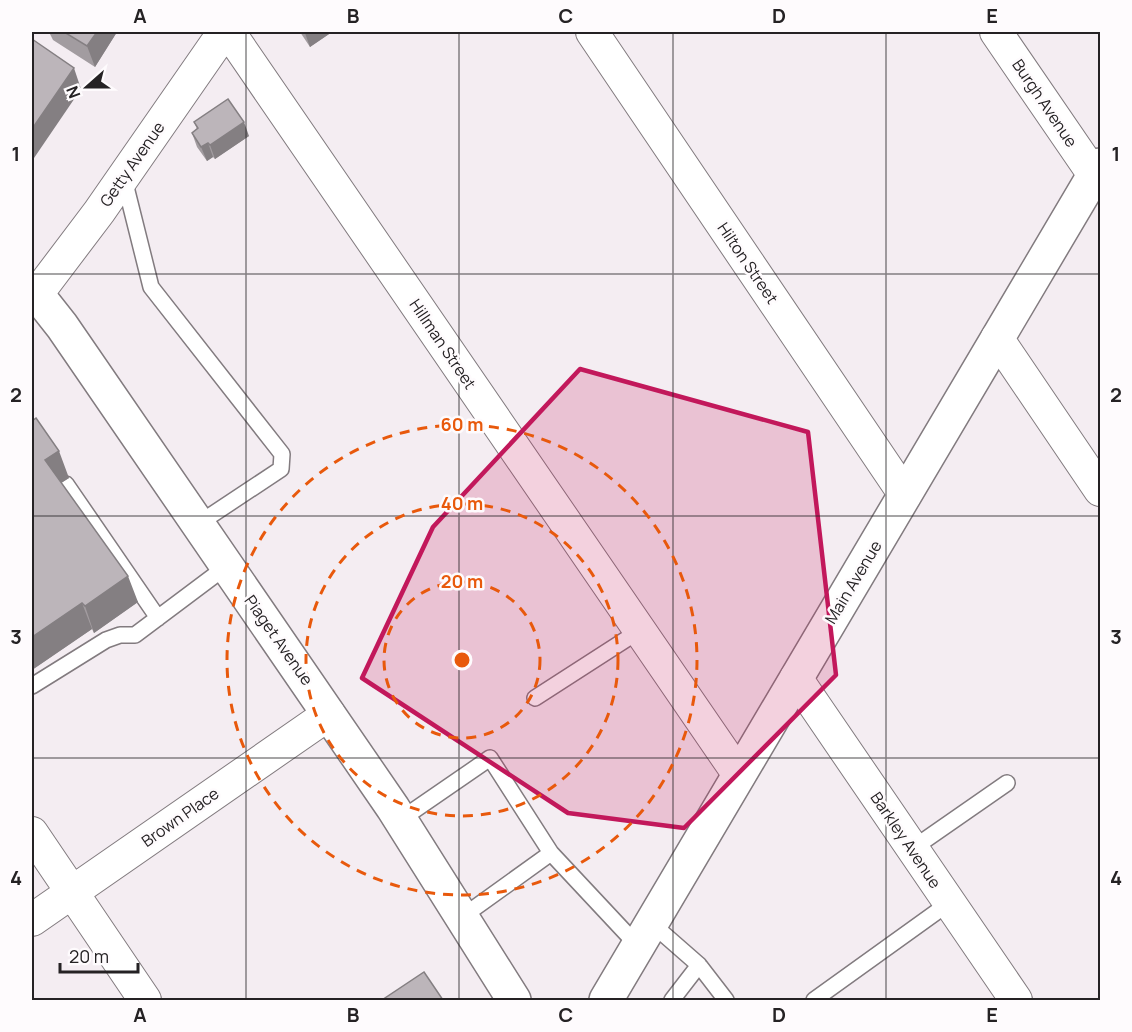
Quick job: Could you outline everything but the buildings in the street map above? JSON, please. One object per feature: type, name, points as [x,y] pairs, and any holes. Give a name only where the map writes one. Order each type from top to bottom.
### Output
[{"type":"main road","name":"Main Avenue","points":[[606,1000],[997,338],[1093,182]]},
{"type":"main road","name":"Piaget Avenue","points":[[34,291],[62,326],[329,714],[400,820],[514,1000]]},
{"type":"street","name":"Getty Avenue","points":[[34,291],[99,212],[224,32]]},
{"type":"street","name":"Hillman Street","points":[[230,32],[739,775]]},
{"type":"street","name":"Hilton Street","points":[[592,32],[904,495]]},
{"type":"street","name":"Burgh Avenue","points":[[996,32],[1093,182]]},
{"type":"street","points":[[997,338],[1101,490]]},
{"type":"street","name":"Barkley Avenue","points":[[796,678],[1016,1000]]},
{"type":"street","name":"Brown Place","points":[[32,920],[329,714]]},
{"type":"street","points":[[32,832],[145,1000]]},
{"type":"lane","points":[[124,176],[151,287],[282,454],[281,469],[198,524]]},
{"type":"lane","points":[[66,484],[158,618]]},
{"type":"lane","points":[[32,686],[105,640],[120,635],[135,635],[227,566]]},
{"type":"lane","points":[[535,698],[639,631]]},
{"type":"lane","points":[[400,820],[490,758],[551,853],[645,934],[699,965],[726,1000]]},
{"type":"lane","points":[[912,849],[1007,783]]},
{"type":"lane","points":[[462,917],[551,853]]},
{"type":"lane","points":[[814,1000],[950,903]]},
{"type":"lane","points":[[672,1000],[699,965]]},
{"type":"highlighted area","points":[[580,369],[808,432],[836,675],[684,828],[568,813],[362,678],[433,527]]}]
